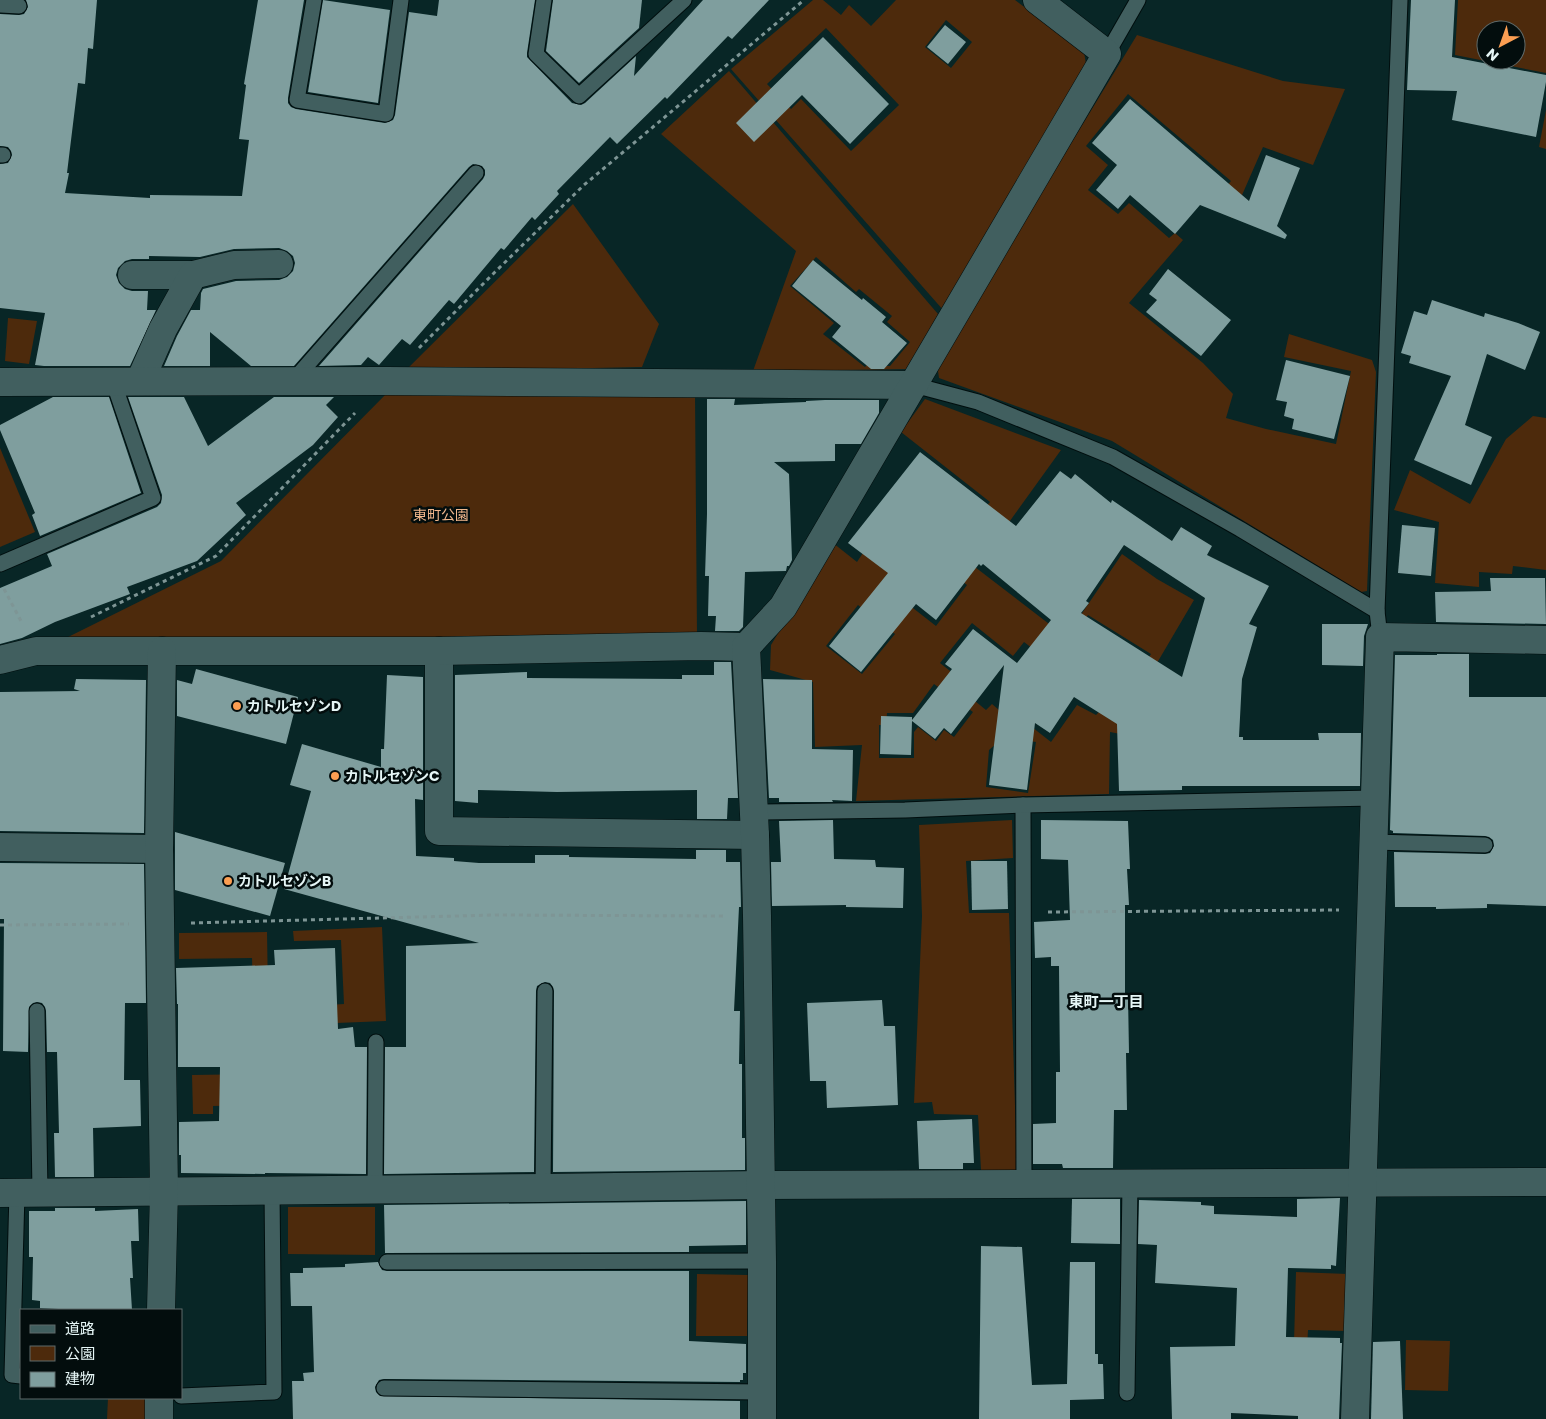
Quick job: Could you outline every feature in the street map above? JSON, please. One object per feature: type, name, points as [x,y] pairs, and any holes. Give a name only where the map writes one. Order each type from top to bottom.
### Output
[{"type":"street","points":[[762,1419],[762,1260],[757,916],[755,824],[746,647],[783,608],[1107,54],[1037,0]]},
{"type":"street","points":[[132,275],[193,275],[234,265],[279,264]]},
{"type":"street","points":[[140,381],[163,329],[193,275]]},
{"type":"street","points":[[0,382],[386,381],[914,385]]},
{"type":"street","points":[[1355,1419],[1374,842],[1379,624],[1546,640]]},
{"type":"street","points":[[0,660],[36,651],[439,652],[700,646],[746,647]]},
{"type":"street","points":[[161,1309],[164,1191],[159,849],[162,651]]},
{"type":"street","points":[[439,652],[439,831],[755,824]]},
{"type":"street","points":[[0,847],[159,849]]},
{"type":"street","points":[[19,1193],[1024,1183],[1546,1182]]},
{"type":"street","points":[[159,1399],[159,1419]]},
{"type":"lane","points":[[314,0],[297,100],[386,114],[401,0]]},
{"type":"lane","points":[[544,0],[536,54],[579,96],[684,0]]},
{"type":"lane","points":[[1107,54],[1138,0]]},
{"type":"lane","points":[[1379,624],[1400,0]]},
{"type":"lane","points":[[0,5],[19,6]]},
{"type":"lane","points":[[293,381],[476,173]]},
{"type":"lane","points":[[0,564],[153,498],[112,381]]},
{"type":"lane","points":[[914,385],[978,402],[1114,457],[1240,529],[1379,624]]},
{"type":"lane","points":[[755,824],[906,810],[1023,805],[1375,798]]},
{"type":"lane","points":[[1023,805],[1024,1183]]},
{"type":"lane","points":[[1374,842],[1485,845]]},
{"type":"lane","points":[[543,1188],[545,991]]},
{"type":"lane","points":[[20,1376],[12,1376],[19,1193],[37,1011]]},
{"type":"lane","points":[[375,1189],[376,1042]]},
{"type":"lane","points":[[1127,1393],[1130,1183]]},
{"type":"lane","points":[[182,1396],[274,1392],[272,1190]]},
{"type":"lane","points":[[388,1262],[762,1260]]},
{"type":"lane","points":[[384,1388],[761,1392]]},
{"type":"path","points":[[86,619],[216,556],[377,390],[584,186],[804,0]]},
{"type":"path","points":[[0,582],[36,651]]},
{"type":"path","points":[[1022,912],[1371,910]]},
{"type":"path","points":[[0,925],[160,924],[495,915],[757,916]]},
{"type":"green space","points":[[813,0],[823,0],[841,15],[849,5],[871,26],[896,0],[1015,0],[1084,52],[1087,70],[944,311],[731,69]],"holes":[[[946,20],[972,42],[951,68],[925,47]],[[826,28],[899,105],[851,151],[801,99],[791,109],[767,84]]]},
{"type":"green space","points":[[1458,0],[1546,0],[1546,73],[1526,69],[1526,20],[1476,20],[1476,59],[1455,55]]},
{"type":"green space","points":[[1137,35],[1283,81],[1345,89],[1313,165],[1263,147],[1232,218],[1213,202],[1231,181],[1128,94],[1086,146],[1108,165],[1088,190],[1118,214],[1129,203],[1169,238],[1175,233],[1183,240],[1129,303],[1203,363],[1233,394],[1226,418],[1266,429],[1336,444],[1351,371],[1284,357],[1289,334],[1372,360],[1376,372],[1367,591],[1361,592],[1112,441],[939,378],[937,364]]},
{"type":"green space","points":[[729,71],[938,314],[909,369],[753,371],[796,251],[661,134]],"holes":[[[816,257],[856,292],[859,289],[892,316],[887,322],[910,342],[890,366],[884,366],[873,358],[865,367],[823,334],[834,323],[790,286]]]},
{"type":"green space","points":[[1546,110],[1546,149],[1539,147]]},
{"type":"green space","points":[[573,204],[659,324],[642,367],[404,372]]},
{"type":"green space","points":[[8,318],[37,321],[29,364],[5,361]]},
{"type":"green space","name":"東町公園","points":[[389,391],[695,394],[697,634],[58,642],[221,561]]},
{"type":"green space","points":[[925,399],[1061,450],[1007,525],[983,510],[990,502],[901,432]]},
{"type":"green space","points":[[1533,416],[1546,418],[1546,570],[1513,566],[1512,574],[1479,572],[1479,587],[1435,583],[1439,522],[1394,510],[1410,470],[1470,504],[1506,439]]},
{"type":"green space","points":[[0,448],[35,532],[0,547]]},
{"type":"green space","points":[[889,501],[1066,637],[1122,554],[1157,579],[1194,600],[1127,714],[1126,735],[1110,732],[1109,794],[856,801],[862,745],[815,747],[813,682],[770,670],[771,645],[833,543],[857,562],[874,536]],"holes":[[[950,571],[967,585],[936,626],[886,587]],[[858,605],[895,634],[862,674],[826,646]],[[1088,615],[1151,654],[1111,720],[1099,712],[1096,715],[1077,705],[1051,742],[1023,720],[1045,681]],[[972,623],[1013,656],[1024,642],[1049,661],[1006,716],[992,704],[986,710],[964,692],[969,686],[940,663]],[[934,684],[973,712],[954,737],[944,730],[936,741],[918,727],[914,732],[914,758],[879,758],[879,725],[886,725],[887,713],[913,713]],[[1004,737],[1036,742],[1028,793],[986,787],[989,750]]]},
{"type":"green space","points":[[1012,820],[1013,858],[966,861],[969,913],[1009,913],[1017,1170],[981,1170],[978,1115],[934,1114],[932,1102],[914,1103],[922,916],[919,825]]},
{"type":"green space","points":[[382,927],[386,1021],[312,1024],[311,1006],[344,1004],[341,940],[294,941],[293,931]]},
{"type":"green space","points":[[267,932],[268,992],[253,992],[252,958],[179,959],[179,933]]},
{"type":"green space","points":[[259,1074],[260,1105],[213,1106],[213,1114],[193,1114],[192,1075]]},
{"type":"green space","points":[[288,1207],[375,1207],[375,1255],[288,1254]]},
{"type":"green space","points":[[1296,1272],[1348,1274],[1346,1331],[1308,1330],[1306,1369],[1294,1342]]},
{"type":"green space","points":[[697,1274],[748,1275],[747,1336],[696,1336]]},
{"type":"green space","points":[[1406,1340],[1450,1341],[1448,1391],[1405,1390]]},
{"type":"green space","points":[[108,1399],[145,1399],[149,1405],[148,1419],[107,1419]]},
{"type":"building","points":[[26,0],[97,0],[93,49],[88,48],[85,84],[78,83],[67,173],[69,173],[65,193],[150,198],[150,195],[242,196],[249,140],[239,139],[246,85],[244,84],[258,0],[304,0],[288,98],[288,103],[291,107],[385,123],[393,120],[395,115],[409,12],[437,16],[439,0],[535,0],[527,57],[572,103],[581,105],[636,56],[634,76],[703,0],[769,0],[732,39],[728,36],[667,99],[665,97],[617,144],[610,137],[557,191],[559,194],[535,220],[532,217],[504,250],[501,248],[454,304],[449,300],[410,345],[402,339],[379,365],[368,357],[361,365],[319,366],[483,179],[485,170],[482,166],[473,164],[469,167],[294,366],[251,366],[210,332],[210,366],[164,366],[191,310],[200,310],[203,289],[236,281],[279,280],[287,277],[293,271],[295,263],[293,256],[279,248],[234,249],[200,257],[149,256],[149,259],[125,261],[118,268],[116,275],[119,283],[125,289],[132,291],[148,291],[147,310],[156,310],[130,366],[44,366],[35,365],[45,313],[0,308],[0,164],[8,163],[12,155],[8,147],[0,146],[0,14],[24,14],[28,7]]},
{"type":"building","points":[[323,0],[390,10],[378,103],[308,92]]},
{"type":"building","points":[[553,0],[642,0],[639,28],[579,83],[546,51]]},
{"type":"building","points":[[1411,0],[1455,0],[1452,57],[1476,62],[1476,70],[1520,70],[1546,75],[1536,137],[1452,120],[1457,91],[1407,90]]},
{"type":"building","points":[[945,25],[966,42],[948,64],[927,47]]},
{"type":"building","points":[[823,37],[889,104],[850,144],[802,95],[754,142],[736,123]]},
{"type":"building","points":[[1130,99],[1249,201],[1266,155],[1300,168],[1277,226],[1287,235],[1285,239],[1200,205],[1175,234],[1130,195],[1118,209],[1096,190],[1117,165],[1092,143]]},
{"type":"building","points":[[813,260],[886,317],[882,322],[907,343],[884,369],[871,369],[832,337],[841,326],[792,286]]},
{"type":"building","points":[[1168,269],[1231,320],[1201,356],[1146,312],[1157,300],[1149,294]]},
{"type":"building","points":[[1432,300],[1484,317],[1485,313],[1540,332],[1525,370],[1487,354],[1465,425],[1492,437],[1471,485],[1414,460],[1451,376],[1409,363],[1411,356],[1401,353],[1414,311],[1427,315]]},
{"type":"building","points":[[1286,360],[1350,376],[1334,439],[1292,429],[1294,419],[1284,416],[1287,402],[1276,400]]},
{"type":"building","points":[[53,397],[109,397],[141,493],[40,536],[32,515],[35,513],[0,430],[0,425]]},
{"type":"building","points":[[128,397],[184,397],[208,446],[274,397],[334,397],[326,405],[338,417],[313,445],[236,503],[246,515],[197,561],[127,587],[130,594],[55,622],[22,638],[0,644],[0,588],[52,566],[47,554],[157,507],[161,503],[162,495]]},
{"type":"building","points":[[707,399],[735,399],[734,405],[825,400],[879,400],[879,413],[861,444],[835,444],[835,461],[774,462],[789,474],[792,560],[789,566],[787,566],[786,571],[745,572],[743,627],[739,631],[715,631],[716,616],[708,616],[709,576],[705,576]]},
{"type":"building","points":[[920,452],[1016,526],[1060,471],[1071,479],[1075,474],[1111,503],[1112,500],[1172,541],[1181,527],[1212,546],[1207,555],[1269,586],[1249,624],[1257,627],[1242,679],[1239,737],[1243,737],[1243,740],[1319,740],[1318,733],[1361,733],[1360,786],[1182,786],[1182,790],[1119,791],[1117,724],[1074,697],[1050,733],[1035,723],[1027,790],[989,785],[1004,665],[951,734],[944,728],[935,739],[912,721],[911,755],[880,754],[881,716],[912,717],[912,720],[952,669],[945,664],[973,629],[1017,663],[1051,620],[983,564],[981,566],[979,564],[936,620],[916,604],[861,672],[829,646],[888,573],[848,543]],"holes":[[[1124,545],[1205,598],[1182,677],[1081,613],[1089,603],[1086,601]]]},
{"type":"building","points":[[1402,525],[1435,528],[1431,576],[1398,573]]},
{"type":"building","points":[[1490,578],[1545,578],[1546,624],[1436,622],[1435,592],[1491,591]]},
{"type":"building","points":[[1322,624],[1368,624],[1364,636],[1363,666],[1322,665]]},
{"type":"building","points":[[1469,654],[1469,697],[1546,697],[1546,906],[1487,904],[1487,908],[1436,909],[1436,907],[1395,907],[1394,852],[1485,854],[1490,853],[1494,846],[1493,840],[1485,836],[1393,833],[1390,830],[1395,655]]},
{"type":"building","points":[[714,662],[731,662],[738,798],[728,798],[727,819],[697,819],[697,790],[557,792],[478,790],[478,803],[455,801],[455,675],[527,672],[527,678],[682,679],[682,675],[714,675]]},
{"type":"building","name":"カトルセゾンD","points":[[196,669],[298,697],[286,744],[177,716],[177,680],[192,684]]},
{"type":"building","points":[[387,675],[423,677],[423,800],[415,799],[416,856],[454,858],[454,861],[479,863],[535,863],[535,855],[696,859],[696,850],[726,850],[726,862],[740,862],[741,907],[739,907],[734,1011],[740,1011],[739,1064],[742,1064],[742,1138],[745,1138],[745,1170],[553,1172],[554,991],[550,983],[545,982],[537,986],[536,991],[534,1172],[384,1174],[385,1047],[406,1047],[406,946],[479,943],[284,889],[311,791],[290,785],[302,744],[381,767],[381,749],[384,749]]},
{"type":"building","points":[[76,679],[146,680],[144,833],[0,831],[0,692],[80,691],[74,689]]},
{"type":"building","points":[[763,679],[812,680],[812,749],[853,750],[852,801],[779,802],[779,798],[769,798]]},
{"type":"building","points":[[833,820],[834,859],[875,860],[876,867],[904,868],[903,908],[846,907],[846,905],[772,906],[771,862],[781,862],[779,821]]},
{"type":"building","points":[[1041,820],[1128,821],[1130,869],[1127,869],[1129,905],[1125,905],[1125,995],[1128,995],[1129,1053],[1126,1053],[1127,1110],[1114,1110],[1113,1168],[1063,1168],[1062,1164],[1033,1164],[1033,1124],[1056,1123],[1056,1072],[1060,1072],[1059,966],[1051,966],[1051,957],[1035,958],[1034,922],[1070,920],[1068,860],[1041,859]]},
{"type":"building","name":"カトルセゾンB","points":[[175,832],[285,863],[270,916],[175,890]]},
{"type":"building","points":[[971,861],[1007,861],[1008,909],[972,910]]},
{"type":"building","points":[[0,863],[144,864],[146,1003],[125,1003],[124,1080],[140,1080],[141,1126],[93,1128],[94,1177],[55,1177],[54,1133],[59,1133],[57,1052],[47,1052],[46,1011],[42,1003],[33,1003],[29,1007],[28,1052],[3,1051],[4,919],[0,919]]},
{"type":"building","points":[[335,948],[338,1029],[353,1027],[355,1047],[367,1047],[366,1174],[181,1173],[179,1122],[219,1121],[220,1067],[178,1067],[176,968],[275,965],[274,950]]},
{"type":"building","points":[[882,1000],[884,1026],[895,1026],[898,1105],[827,1108],[826,1081],[810,1081],[807,1003]]},
{"type":"building","points":[[972,1119],[974,1163],[963,1163],[963,1169],[919,1169],[917,1121]]},
{"type":"building","points":[[1340,1198],[1336,1266],[1331,1265],[1331,1269],[1288,1268],[1286,1337],[1340,1338],[1340,1343],[1342,1343],[1339,1419],[1298,1419],[1298,1416],[1231,1413],[1231,1419],[1172,1419],[1170,1347],[1235,1346],[1237,1288],[1155,1283],[1157,1245],[1138,1244],[1139,1200],[1201,1202],[1201,1205],[1214,1206],[1214,1214],[1297,1217],[1297,1199]]},
{"type":"building","points":[[1072,1199],[1120,1199],[1120,1244],[1071,1243]]},
{"type":"building","points":[[746,1201],[746,1245],[689,1246],[689,1252],[385,1253],[384,1205]]},
{"type":"building","points":[[55,1208],[95,1208],[95,1211],[138,1209],[139,1241],[131,1241],[133,1278],[130,1278],[132,1309],[40,1308],[40,1301],[32,1300],[33,1257],[29,1257],[29,1211],[55,1211]]},
{"type":"building","points":[[981,1246],[1022,1247],[1032,1385],[1067,1384],[1070,1262],[1095,1262],[1095,1354],[1098,1354],[1098,1364],[1103,1364],[1104,1399],[1070,1400],[1070,1419],[979,1419]]},
{"type":"building","points":[[378,1262],[382,1270],[387,1271],[689,1271],[689,1341],[746,1344],[746,1373],[743,1373],[743,1380],[740,1380],[740,1382],[384,1379],[379,1380],[375,1387],[376,1392],[380,1396],[740,1401],[740,1419],[293,1419],[292,1381],[304,1381],[303,1373],[314,1372],[312,1306],[291,1306],[290,1273],[303,1273],[303,1268],[345,1267],[345,1264]]},
{"type":"building","points":[[1400,1341],[1403,1419],[1371,1419],[1373,1342]]},
{"type":"place","name":"カトルセゾンD","points":[[237,706]]},
{"type":"place","name":"カトルセゾンC","points":[[335,776]]},
{"type":"place","name":"カトルセゾンB","points":[[228,881]]},
{"type":"district","name":"東町一丁目","points":[[1106,1001]]}]
